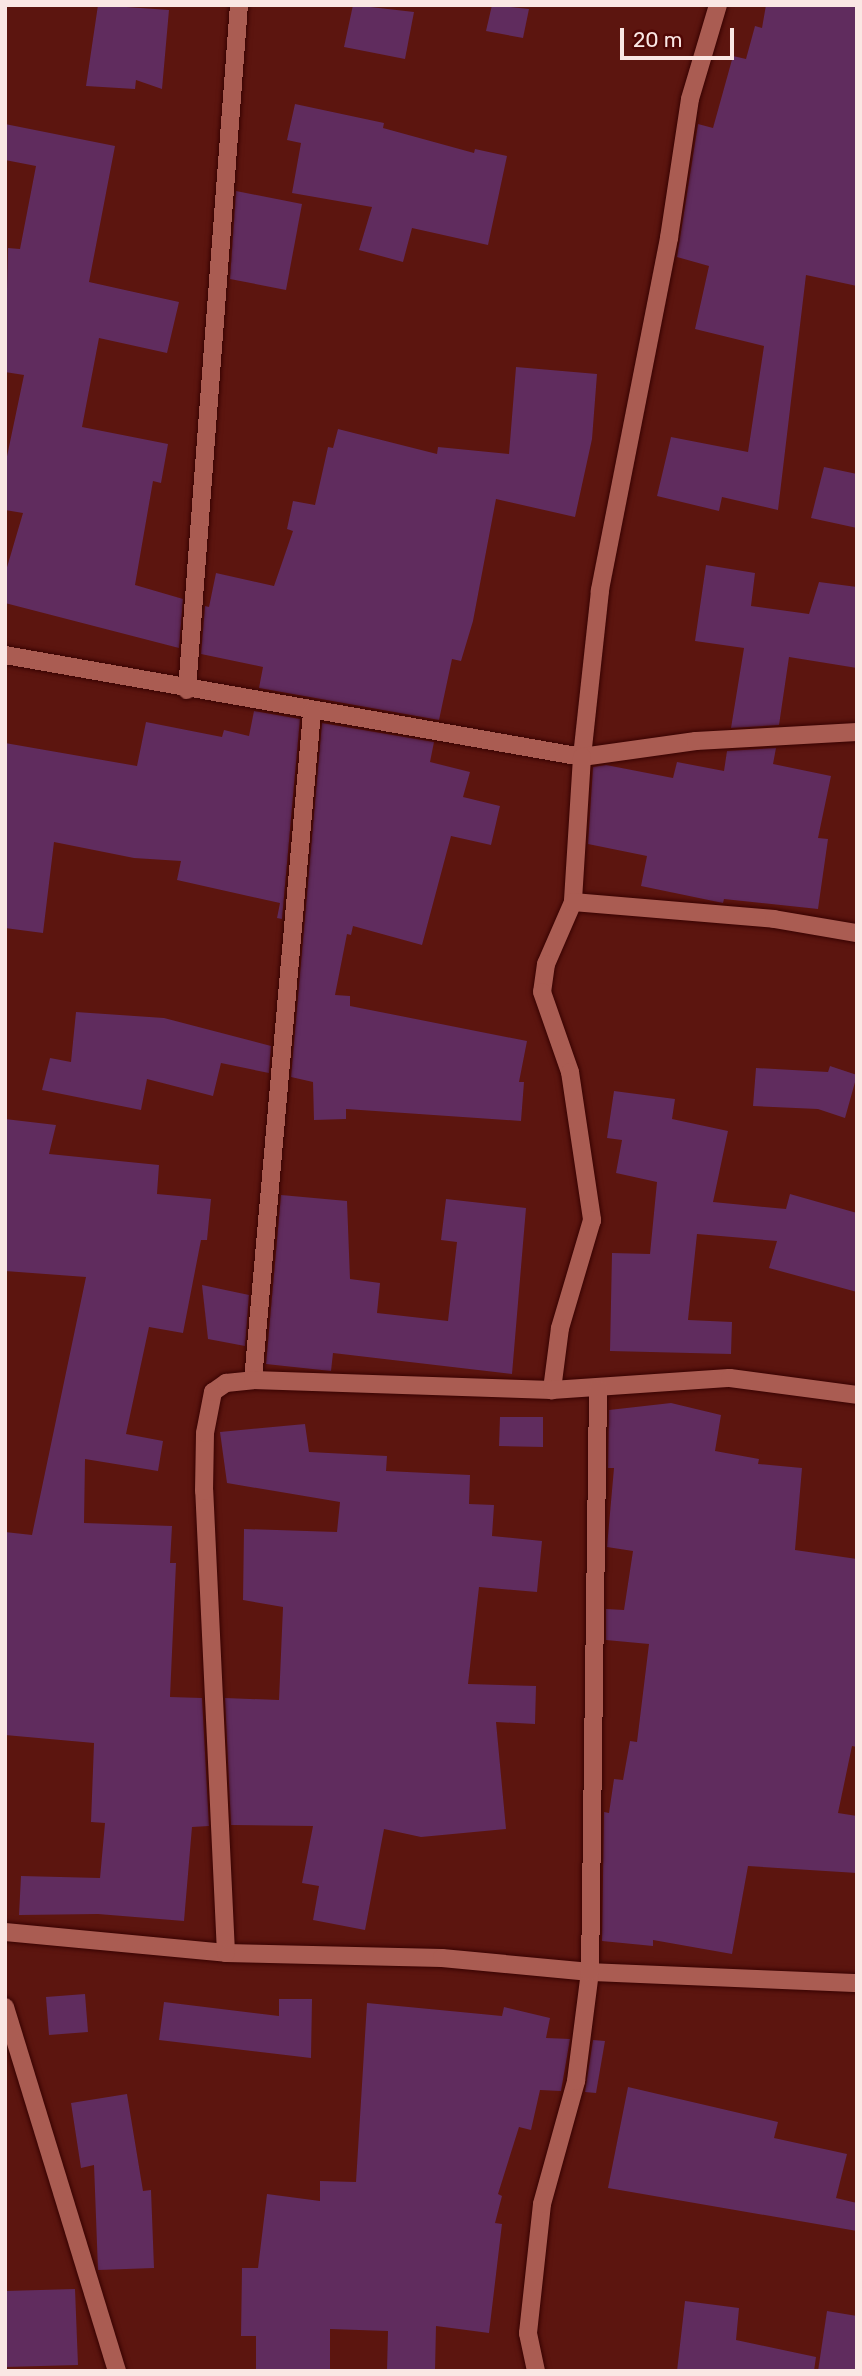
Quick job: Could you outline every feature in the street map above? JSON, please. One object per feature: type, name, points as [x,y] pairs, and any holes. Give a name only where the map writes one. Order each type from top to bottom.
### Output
[{"type":"street","points":[[187,690],[239,5]]},
{"type":"street","points":[[552,1390],[560,1328],[592,1220],[570,1072],[542,992],[546,964],[573,902],[582,757],[602,578],[669,238],[690,99],[718,5]]},
{"type":"street","points":[[5,655],[187,690],[582,757],[696,741],[857,732]]},
{"type":"street","points":[[253,1380],[312,712]]},
{"type":"street","points":[[573,902],[774,919],[857,933]]},
{"type":"street","points":[[226,1953],[208,1602],[205,1433],[214,1392],[226,1383],[253,1380],[552,1390],[730,1378],[857,1395]]},
{"type":"street","points":[[536,2371],[528,2333],[542,2204],[576,2081],[590,1972],[598,1389]]},
{"type":"street","points":[[5,1932],[226,1953],[442,1958],[590,1972],[857,1983]]},
{"type":"street","points":[[5,2007],[117,2371]]},
{"type":"building","points":[[98,5],[169,10],[162,89],[136,80],[135,89],[86,86]]},
{"type":"building","points":[[353,5],[414,12],[405,59],[344,47]]},
{"type":"building","points":[[492,5],[529,9],[523,38],[486,31]]},
{"type":"building","points":[[766,5],[857,5],[857,286],[806,275],[778,510],[722,497],[719,511],[657,496],[671,437],[748,452],[764,346],[695,329],[709,266],[677,257],[698,124],[713,128],[733,56],[746,59],[755,26],[762,28]]},
{"type":"building","points":[[295,104],[384,123],[383,128],[474,153],[475,149],[507,156],[488,245],[412,228],[403,262],[359,250],[372,207],[292,193],[301,143],[287,140]]},
{"type":"building","points":[[5,124],[115,146],[89,282],[179,302],[167,353],[99,338],[82,427],[168,444],[161,483],[153,481],[135,585],[183,599],[179,648],[5,603],[5,574],[23,513],[5,510],[5,466],[24,375],[5,372],[8,248],[20,249],[36,166],[5,160]]},
{"type":"building","points":[[236,191],[302,204],[286,290],[230,279]]},
{"type":"building","points":[[516,367],[597,374],[592,439],[575,517],[496,499],[473,621],[461,661],[452,659],[439,720],[259,688],[263,667],[201,654],[205,606],[209,607],[216,573],[274,586],[293,531],[287,529],[293,501],[315,505],[328,447],[333,448],[338,429],[437,454],[438,447],[509,454]]},
{"type":"building","points":[[824,467],[857,474],[857,528],[811,518]]},
{"type":"building","points":[[706,565],[755,573],[751,606],[809,614],[819,582],[857,587],[857,668],[789,657],[779,725],[731,728],[744,648],[695,641]]},
{"type":"building","points":[[254,711],[300,719],[282,919],[277,918],[280,903],[177,880],[181,861],[134,858],[54,842],[43,933],[5,928],[5,743],[137,766],[146,722],[222,737],[224,730],[249,736]]},
{"type":"building","points":[[322,723],[434,742],[430,762],[470,772],[463,797],[500,806],[491,845],[451,836],[422,945],[353,926],[351,935],[347,934],[335,995],[350,996],[350,1006],[527,1041],[519,1082],[524,1082],[521,1121],[346,1109],[346,1119],[314,1120],[313,1082],[291,1077]]},
{"type":"building","points":[[776,748],[773,764],[831,776],[818,838],[828,839],[818,909],[724,899],[723,903],[641,886],[647,856],[588,844],[593,767],[606,765],[673,778],[677,762],[724,771],[727,751]]},
{"type":"building","points":[[76,1012],[164,1018],[271,1046],[269,1073],[221,1063],[213,1096],[147,1079],[141,1110],[42,1090],[50,1058],[71,1062]]},
{"type":"building","points":[[830,1066],[857,1075],[845,1118],[818,1109],[753,1106],[756,1068],[828,1072]]},
{"type":"building","points":[[614,1091],[675,1099],[672,1119],[728,1131],[713,1202],[786,1209],[790,1194],[857,1213],[857,1292],[769,1268],[777,1241],[697,1234],[688,1320],[732,1322],[731,1354],[610,1351],[612,1253],[650,1254],[657,1182],[616,1173],[622,1140],[607,1138]]},
{"type":"building","points":[[5,1119],[56,1125],[49,1154],[159,1165],[157,1194],[211,1199],[207,1240],[201,1240],[183,1333],[149,1327],[126,1434],[163,1441],[158,1471],[85,1459],[84,1523],[172,1526],[170,1563],[176,1563],[170,1697],[202,1698],[209,1826],[192,1827],[184,1921],[98,1914],[19,1915],[21,1876],[100,1878],[105,1823],[91,1822],[94,1743],[5,1735],[5,1532],[32,1535],[86,1277],[5,1271]]},
{"type":"building","points":[[281,1195],[347,1201],[350,1279],[380,1283],[377,1313],[448,1321],[457,1242],[441,1240],[446,1199],[526,1208],[512,1374],[333,1353],[331,1371],[266,1364]]},
{"type":"building","points":[[202,1285],[249,1295],[245,1346],[208,1339]]},
{"type":"building","points":[[671,1403],[721,1415],[715,1451],[759,1459],[758,1464],[802,1468],[795,1550],[857,1559],[857,1747],[852,1746],[838,1813],[857,1816],[857,1873],[748,1866],[732,1954],[653,1940],[653,1946],[602,1941],[604,1812],[609,1813],[614,1779],[623,1780],[630,1741],[637,1742],[649,1644],[606,1640],[606,1609],[624,1610],[633,1551],[607,1547],[614,1468],[608,1468],[609,1410]]},
{"type":"building","points":[[500,1417],[543,1417],[543,1447],[499,1446]]},
{"type":"building","points":[[305,1424],[309,1452],[387,1456],[386,1471],[470,1475],[469,1504],[494,1505],[492,1536],[542,1541],[537,1592],[479,1587],[468,1684],[536,1686],[535,1724],[496,1722],[506,1829],[421,1837],[384,1829],[365,1930],[313,1920],[319,1886],[302,1883],[313,1826],[231,1825],[225,1698],[279,1700],[283,1607],[243,1600],[244,1529],[337,1532],[340,1502],[227,1483],[220,1432]]},
{"type":"building","points":[[85,1994],[88,2032],[49,2035],[46,1997]]},
{"type":"building","points":[[279,1999],[312,1999],[311,2058],[159,2040],[164,2002],[279,2016]]},
{"type":"building","points":[[367,2003],[502,2016],[504,2007],[550,2018],[546,2038],[570,2039],[561,2091],[540,2090],[531,2130],[519,2127],[498,2194],[502,2196],[495,2223],[502,2224],[489,2333],[436,2326],[435,2371],[387,2370],[388,2331],[330,2329],[330,2371],[256,2371],[256,2336],[241,2336],[242,2268],[258,2268],[267,2194],[320,2201],[320,2181],[356,2182]]},
{"type":"building","points":[[593,2040],[605,2041],[596,2093],[585,2092]]},
{"type":"building","points":[[628,2087],[778,2122],[774,2138],[847,2154],[836,2198],[857,2203],[857,2231],[608,2188]]},
{"type":"building","points":[[127,2094],[143,2191],[151,2190],[154,2268],[98,2270],[94,2165],[81,2168],[71,2103]]},
{"type":"building","points":[[75,2289],[78,2365],[5,2367],[5,2291]]},
{"type":"building","points":[[685,2301],[739,2308],[736,2340],[816,2357],[814,2371],[677,2371]]},
{"type":"building","points":[[827,2311],[857,2316],[857,2371],[818,2371]]}]
